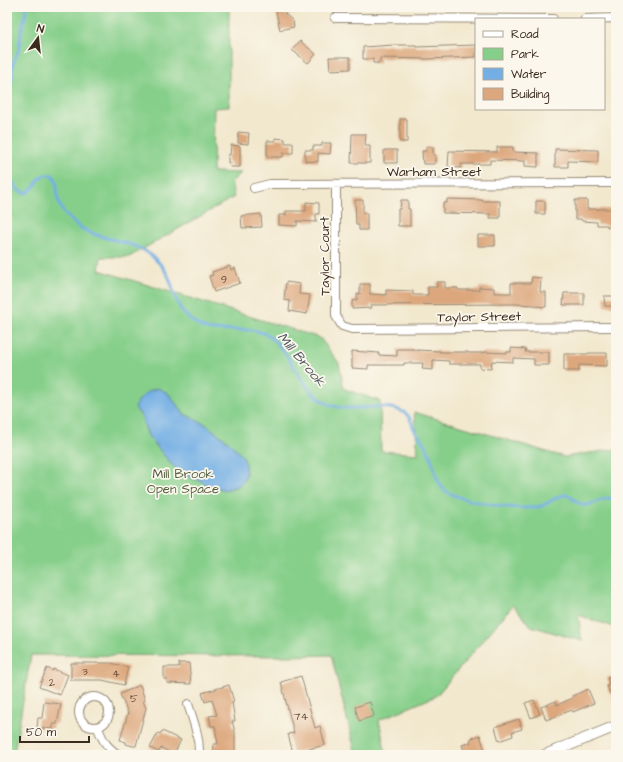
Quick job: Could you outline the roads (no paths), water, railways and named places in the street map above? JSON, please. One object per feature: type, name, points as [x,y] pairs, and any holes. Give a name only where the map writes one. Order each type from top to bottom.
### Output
[{"type":"street","points":[[335,18],[475,19]]},
{"type":"street","points":[[605,18],[616,18]]},
{"type":"street","name":"Warham Street","points":[[254,188],[270,184],[616,183]]},
{"type":"street","name":"Taylor Court","points":[[336,184],[336,316],[342,326]]},
{"type":"street","name":"Taylor Street","points":[[342,326],[352,329],[616,327]]},
{"type":"street","points":[[188,704],[200,749],[199,755]]},
{"type":"street","points":[[545,755],[616,726]]},
{"type":"street","points":[[98,728],[104,743],[119,755]]},
{"type":"water","points":[[158,388],[168,393],[184,414],[205,424],[229,442],[243,457],[246,475],[242,483],[238,486],[225,490],[207,485],[201,481],[183,475],[171,464],[148,436],[141,416],[135,408],[138,401],[144,395]]},
{"type":"waterway","name":"Mill Brook","points":[[7,103],[7,90],[12,80],[13,63],[19,49],[26,7]]},
{"type":"waterway","name":"Mill Brook","points":[[7,174],[18,190],[25,193],[33,188],[43,176],[52,175],[56,182],[57,198],[61,208],[76,224],[86,231],[142,249],[152,256],[161,265],[168,276],[180,308],[198,325],[205,329],[214,330],[252,330],[262,332],[270,337],[278,344],[303,381],[318,398],[337,407],[386,407],[405,413],[409,417],[415,431],[426,447],[440,485],[447,492],[466,499],[492,505],[518,508],[538,507],[565,495],[570,496],[578,503],[584,505],[590,505],[602,500],[616,498]]},
{"type":"park label","name":"Mill Brook Open Space","points":[[183,480]]}]
